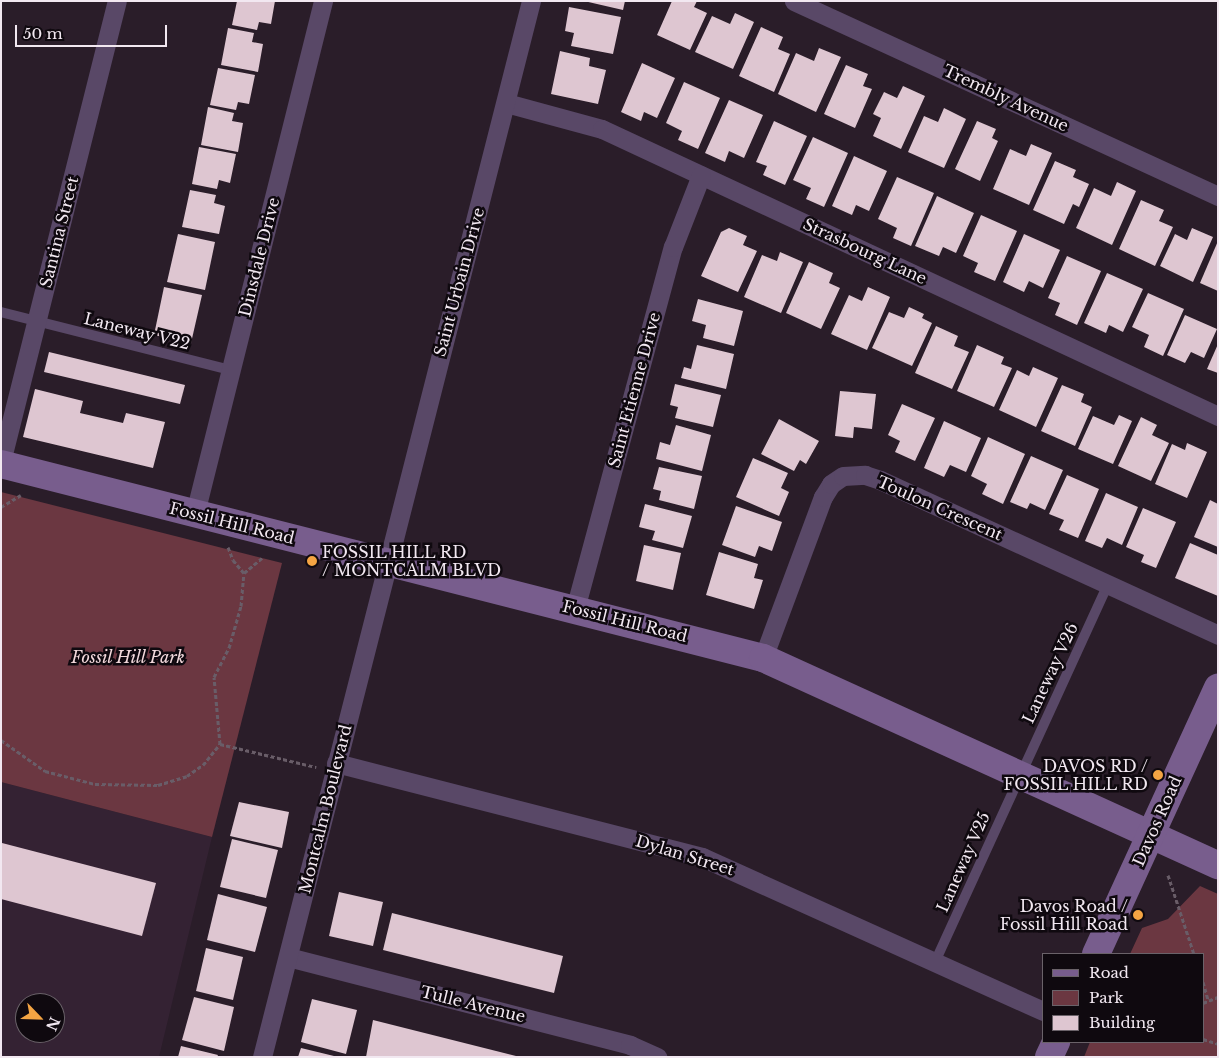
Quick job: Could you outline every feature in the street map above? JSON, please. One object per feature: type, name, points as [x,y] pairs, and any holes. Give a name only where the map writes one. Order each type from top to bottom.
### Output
[{"type":"street","name":"Santina Street","points":[[1,463],[117,1]]},
{"type":"street","name":"Dinsdale Drive","points":[[195,513],[323,1]]},
{"type":"street","name":"Saint Urbain Drive","points":[[386,562],[531,1]]},
{"type":"street","name":"Trembly Avenue","points":[[794,1],[1218,196]]},
{"type":"street","name":"Strasbourg Lane","points":[[506,102],[586,122],[1218,416]]},
{"type":"street","name":"Saint Etienne Drive","points":[[575,609],[673,247],[701,175]]},
{"type":"street","name":"Fossil Hill Road","points":[[1,463],[763,658],[1218,865]]},
{"type":"street","name":"Toulon Crescent","points":[[763,658],[823,497],[831,484],[844,476],[865,475],[880,480],[1218,635]]},
{"type":"street","name":"Montcalm Boulevard","points":[[262,1057],[386,562]]},
{"type":"street","name":"Davos Road","points":[[1096,953],[1218,688]]},
{"type":"street","name":"Dylan Street","points":[[336,763],[702,857],[1042,1011]]},
{"type":"street","name":"Tulle Avenue","points":[[288,957],[630,1044],[657,1057]]},
{"type":"street","points":[[1049,1057],[1056,1043]]},
{"type":"lane","name":"Laneway V22","points":[[1,312],[230,370]]},
{"type":"lane","name":"Laneway V26","points":[[1020,775],[1108,584]]},
{"type":"lane","name":"Laneway V25","points":[[935,962],[1020,775]]},
{"type":"path","points":[[1,507],[21,495]]},
{"type":"path","points":[[228,547],[233,560],[244,573]]},
{"type":"path","points":[[1,740],[26,761],[60,777],[95,784],[158,785],[187,776],[203,765],[220,744],[214,677],[229,648],[241,606],[244,573],[264,556]]},
{"type":"path","points":[[220,744],[316,767]]},
{"type":"path","points":[[1168,875],[1194,953]]},
{"type":"path","points":[[1204,985],[1208,999]]},
{"type":"path","points":[[1204,1002],[1208,999],[1218,997]]},
{"type":"path","points":[[1204,1040],[1218,1044]]},
{"type":"shaded area","points":[[1,782],[212,837],[159,1057],[1,1057]]},
{"type":"green space","name":"Fossil Hill Park","points":[[1,492],[282,563],[212,837],[1,782]]},
{"type":"green space","points":[[1200,886],[1218,894],[1218,1057],[1084,1057],[1090,1043],[1204,1043],[1204,953],[1130,953],[1142,928],[1168,919]]},
{"type":"building","points":[[237,1],[275,1],[271,24],[259,22],[257,30],[232,25]]},
{"type":"building","points":[[584,1],[625,1],[623,10]]},
{"type":"building","points":[[672,1],[697,1],[694,7],[707,13],[690,50],[657,35]]},
{"type":"building","points":[[569,7],[621,17],[613,54],[571,46],[574,33],[565,31]]},
{"type":"building","points":[[735,13],[754,22],[733,69],[695,52],[712,16],[730,24]]},
{"type":"building","points":[[761,27],[783,37],[778,49],[790,54],[774,92],[739,76]]},
{"type":"building","points":[[228,28],[254,33],[252,42],[263,44],[258,72],[221,65]]},
{"type":"building","points":[[819,48],[841,57],[816,112],[778,94],[796,53],[814,61]]},
{"type":"building","points":[[560,51],[590,58],[589,66],[606,70],[598,104],[551,94]]},
{"type":"building","points":[[642,63],[675,78],[657,118],[644,112],[641,121],[621,112]]},
{"type":"building","points":[[846,65],[868,74],[863,86],[872,89],[855,128],[824,114]]},
{"type":"building","points":[[218,68],[255,75],[249,104],[238,102],[236,110],[210,105]]},
{"type":"building","points":[[684,82],[720,98],[698,149],[678,140],[682,131],[666,123]]},
{"type":"building","points":[[903,86],[925,96],[901,149],[873,136],[881,118],[873,114],[884,92],[897,98]]},
{"type":"building","points":[[729,100],[763,115],[744,158],[729,151],[725,162],[705,153]]},
{"type":"building","points":[[208,107],[234,113],[232,121],[243,123],[238,152],[201,145]]},
{"type":"building","points":[[944,108],[966,119],[944,168],[908,152],[924,116],[938,122]]},
{"type":"building","points":[[774,121],[807,136],[785,185],[763,175],[767,166],[756,162]]},
{"type":"building","points":[[977,121],[996,129],[992,138],[998,141],[980,181],[955,169]]},
{"type":"building","points":[[813,137],[848,153],[824,207],[806,199],[811,188],[793,180]]},
{"type":"building","points":[[1031,144],[1052,153],[1029,205],[993,189],[1010,149],[1026,156]]},
{"type":"building","points":[[199,147],[236,154],[230,183],[219,180],[217,189],[192,184]]},
{"type":"building","points":[[854,156],[887,171],[869,211],[856,205],[852,215],[832,206]]},
{"type":"building","points":[[1055,161],[1076,170],[1073,177],[1089,184],[1079,207],[1073,204],[1064,224],[1033,210]]},
{"type":"building","points":[[897,177],[934,193],[911,246],[893,238],[897,228],[878,219]]},
{"type":"building","points":[[1117,182],[1136,191],[1112,245],[1076,228],[1094,188],[1111,196]]},
{"type":"building","points":[[190,190],[216,195],[214,203],[225,206],[219,234],[182,227]]},
{"type":"building","points":[[937,196],[974,213],[956,253],[943,247],[939,256],[915,246]]},
{"type":"building","points":[[1141,200],[1164,210],[1159,221],[1173,227],[1155,266],[1119,249]]},
{"type":"building","points":[[981,215],[1017,231],[995,281],[974,272],[978,263],[963,256]]},
{"type":"building","points":[[729,228],[747,236],[743,245],[757,251],[738,292],[701,276],[721,232]]},
{"type":"building","points":[[1192,228],[1213,237],[1193,282],[1160,266],[1175,234],[1187,240]]},
{"type":"building","points":[[178,234],[215,242],[205,290],[167,282]]},
{"type":"building","points":[[1024,234],[1060,250],[1043,288],[1029,281],[1024,292],[1003,282]]},
{"type":"building","points":[[1218,241],[1218,291],[1200,283]]},
{"type":"building","points":[[780,252],[803,262],[781,313],[744,297],[762,255],[777,261]]},
{"type":"building","points":[[1067,256],[1101,271],[1077,325],[1055,315],[1060,303],[1048,298]]},
{"type":"building","points":[[809,262],[833,273],[829,283],[840,288],[821,329],[786,313]]},
{"type":"building","points":[[1107,273],[1143,289],[1123,332],[1109,325],[1106,333],[1084,323]]},
{"type":"building","points":[[164,287],[202,295],[191,343],[154,335]]},
{"type":"building","points":[[868,287],[890,297],[867,350],[831,334],[849,295],[862,301]]},
{"type":"building","points":[[1148,293],[1184,309],[1163,356],[1144,347],[1149,335],[1132,327]]},
{"type":"building","points":[[698,299],[743,311],[734,346],[703,338],[706,325],[692,321]]},
{"type":"building","points":[[909,307],[924,314],[922,318],[932,323],[912,366],[872,348],[889,312],[904,318]]},
{"type":"building","points":[[1185,315],[1217,329],[1204,358],[1191,352],[1185,363],[1167,355]]},
{"type":"building","points":[[936,326],[958,336],[954,346],[969,352],[952,389],[915,373]]},
{"type":"building","points":[[1218,344],[1218,373],[1207,369]]},
{"type":"building","points":[[697,345],[734,354],[726,389],[681,378],[684,367],[691,369]]},
{"type":"building","points":[[977,345],[1004,357],[1001,364],[1012,368],[994,407],[957,391]]},
{"type":"building","points":[[49,352],[185,385],[180,404],[44,372]]},
{"type":"building","points":[[1033,367],[1058,378],[1036,427],[999,410],[1017,370],[1029,376]]},
{"type":"building","points":[[675,384],[721,395],[713,427],[675,418],[678,407],[670,405]]},
{"type":"building","points":[[1062,385],[1084,394],[1081,402],[1092,407],[1075,446],[1041,431]]},
{"type":"building","points":[[35,389],[83,401],[80,413],[123,423],[126,413],[165,422],[153,468],[23,437]]},
{"type":"building","points":[[840,391],[876,394],[872,429],[854,427],[853,438],[835,436]]},
{"type":"building","points":[[902,404],[935,418],[915,461],[895,452],[900,441],[888,435]]},
{"type":"building","points":[[1119,415],[1132,421],[1113,464],[1078,449],[1093,416],[1114,425]]},
{"type":"building","points":[[1141,417],[1157,425],[1152,435],[1169,443],[1151,481],[1118,466]]},
{"type":"building","points":[[779,419],[819,441],[806,464],[800,460],[794,471],[761,454]]},
{"type":"building","points":[[944,421],[981,438],[966,472],[950,465],[944,477],[924,468]]},
{"type":"building","points":[[676,425],[711,435],[702,471],[656,459],[660,442],[670,445]]},
{"type":"building","points":[[988,437],[1025,454],[1003,504],[982,494],[987,484],[971,476]]},
{"type":"building","points":[[1187,443],[1207,452],[1187,498],[1155,484],[1172,444],[1185,450]]},
{"type":"building","points":[[1031,456],[1063,470],[1045,510],[1030,503],[1027,509],[1010,502]]},
{"type":"building","points":[[753,458],[788,473],[781,488],[789,492],[779,516],[736,497]]},
{"type":"building","points":[[659,467],[702,476],[694,509],[659,500],[661,491],[653,489]]},
{"type":"building","points":[[1067,475],[1099,489],[1078,538],[1059,530],[1064,520],[1049,514]]},
{"type":"building","points":[[1106,493],[1138,507],[1122,545],[1107,538],[1102,548],[1085,541]]},
{"type":"building","points":[[1210,500],[1218,504],[1218,547],[1194,537]]},
{"type":"building","points":[[645,504],[692,516],[683,548],[652,540],[655,531],[639,527]]},
{"type":"building","points":[[736,506],[782,522],[772,551],[759,546],[755,557],[722,545]]},
{"type":"building","points":[[1143,508],[1176,522],[1156,568],[1141,562],[1144,555],[1126,547]]},
{"type":"building","points":[[1190,543],[1218,555],[1218,596],[1175,578]]},
{"type":"building","points":[[644,545],[681,553],[673,590],[636,581]]},
{"type":"building","points":[[719,552],[758,564],[754,578],[763,580],[754,609],[706,595]]},
{"type":"building","points":[[239,802],[289,812],[282,848],[230,836]]},
{"type":"building","points":[[232,839],[278,850],[266,898],[220,887]]},
{"type":"building","points":[[2,843],[156,883],[142,936],[1,899]]},
{"type":"building","points":[[339,892],[383,902],[373,946],[329,936]]},
{"type":"building","points":[[218,894],[267,907],[255,952],[207,940]]},
{"type":"building","points":[[392,913],[563,956],[554,993],[383,950]]},
{"type":"building","points":[[206,948],[243,957],[233,1000],[196,991]]},
{"type":"building","points":[[194,997],[234,1007],[224,1051],[182,1040]]},
{"type":"building","points":[[312,999],[357,1010],[346,1054],[301,1042]]},
{"type":"building","points":[[373,1020],[516,1056],[516,1057],[366,1057]]},
{"type":"building","points":[[181,1046],[218,1055],[217,1057],[178,1057]]},
{"type":"building","points":[[301,1048],[334,1056],[334,1057],[298,1057]]},
{"type":"place","name":"FOSSIL HILL RD / MONTCALM BLVD","points":[[312,561]]},
{"type":"place","name":"DAVOS RD / FOSSIL HILL RD","points":[[1158,775]]},
{"type":"place","name":"Davos Road / Fossil Hill Road","points":[[1138,915]]}]
